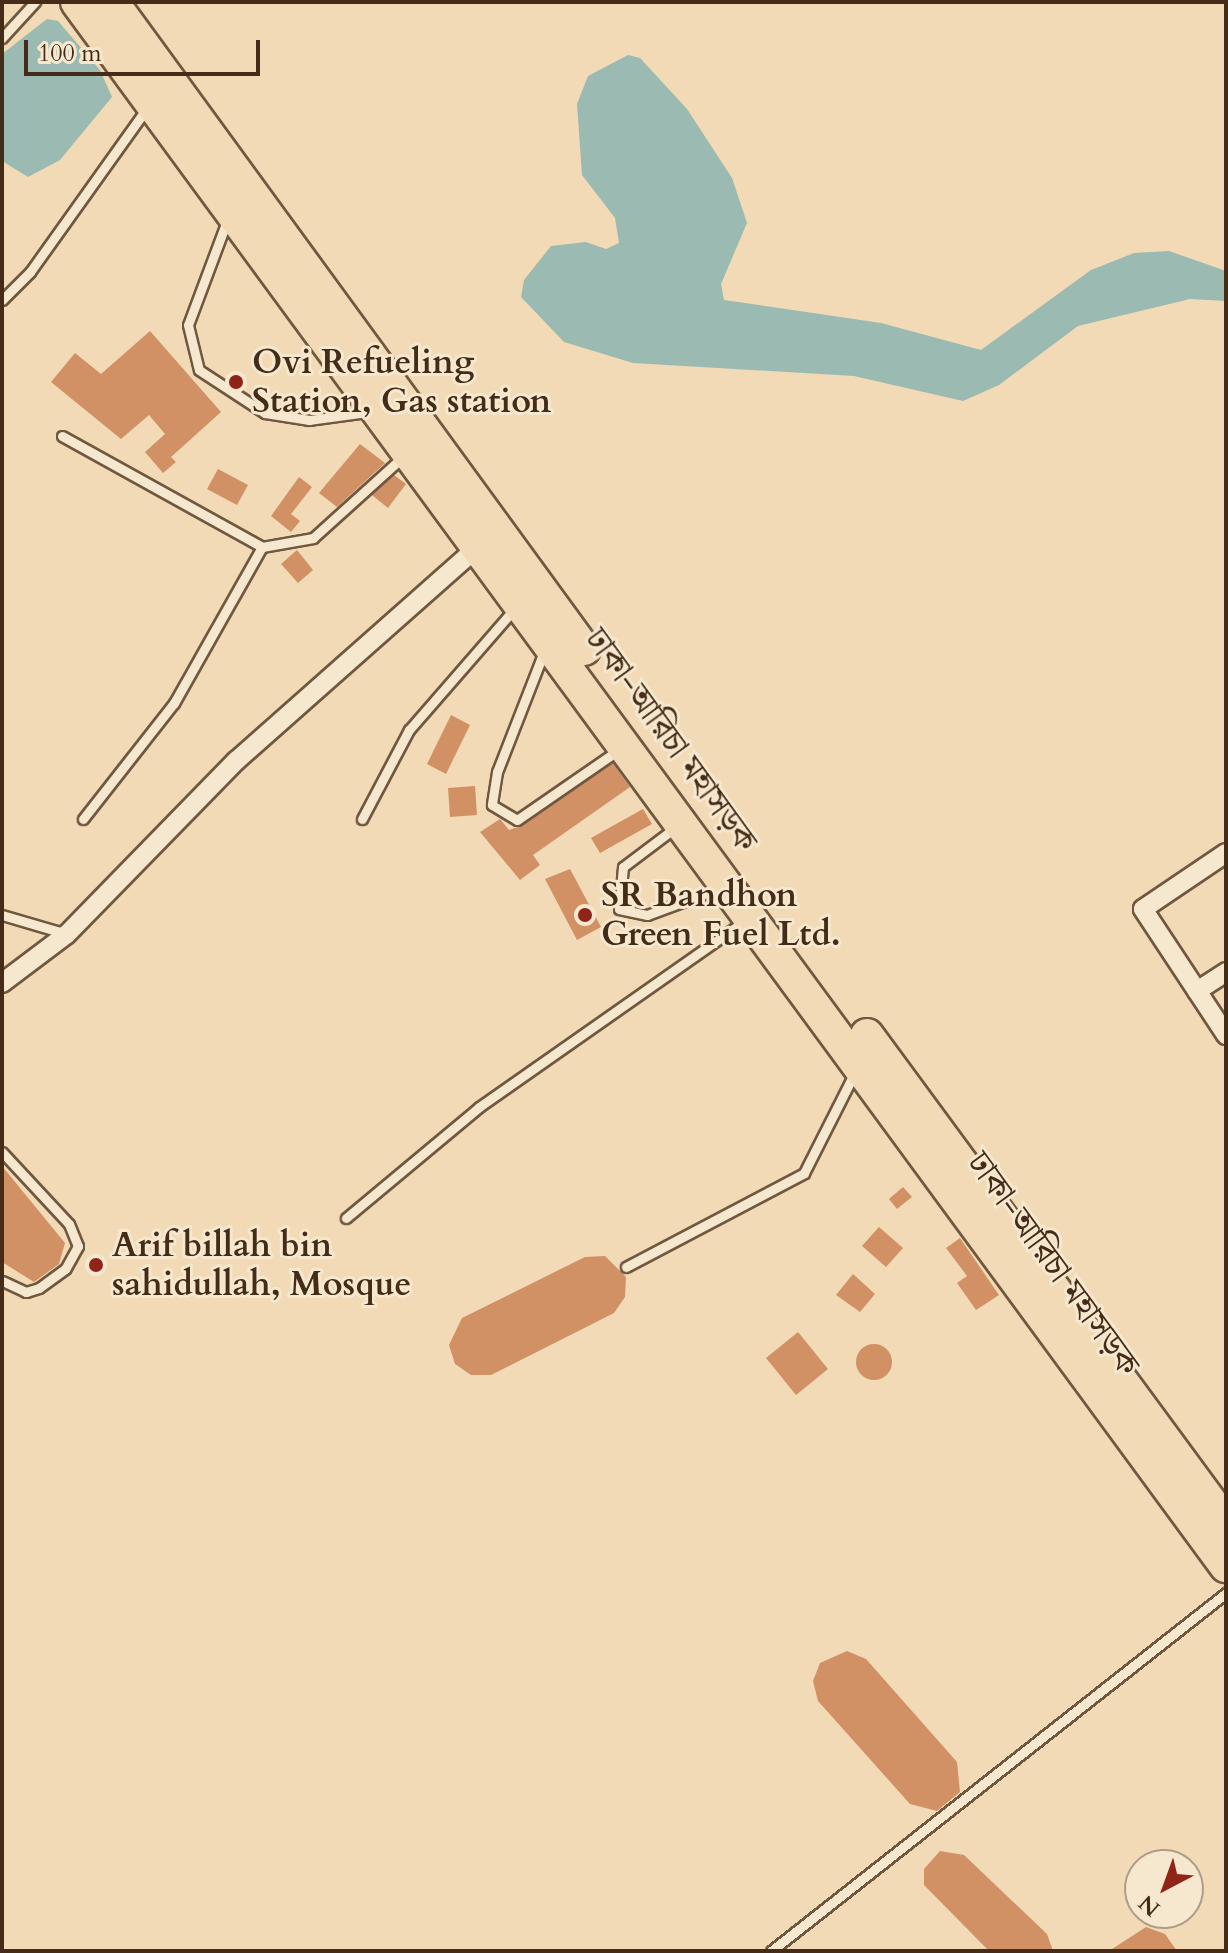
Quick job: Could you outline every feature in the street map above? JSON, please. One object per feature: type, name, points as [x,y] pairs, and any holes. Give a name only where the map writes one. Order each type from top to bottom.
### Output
[{"type":"highway","name":"ঢাকা-আরিচা মহাসড়ক","points":[[77,2],[153,99],[387,417],[1226,1566]]},
{"type":"highway","name":"ঢাকা-আরিচা মহাসড়ক","points":[[112,2],[1226,1523]]},
{"type":"street","points":[[2,983],[67,934],[236,761],[479,546]]},
{"type":"street","points":[[1226,853],[1143,909],[1226,1035]]},
{"type":"street","points":[[1197,991],[1226,972]]},
{"type":"lane","points":[[2,38],[35,2]]},
{"type":"lane","points":[[2,300],[30,272],[153,99]]},
{"type":"lane","points":[[223,194],[230,212],[188,325],[199,370],[265,413],[387,417]]},
{"type":"lane","points":[[62,436],[262,547],[313,538],[410,450]]},
{"type":"lane","points":[[83,819],[174,703],[262,547]]},
{"type":"lane","points":[[362,819],[409,730],[522,601]]},
{"type":"lane","points":[[549,638],[497,772],[492,805],[517,820],[626,745]]},
{"type":"lane","points":[[683,822],[623,867],[619,909],[647,915],[731,886]]},
{"type":"lane","points":[[2,915],[67,934]]},
{"type":"lane","points":[[346,1218],[479,1107],[752,916]]},
{"type":"lane","points":[[626,1267],[804,1173],[860,1062]]},
{"type":"lane","points":[[2,1152],[69,1224],[78,1246],[65,1269],[39,1288],[26,1292],[2,1281]]},
{"type":"lane","points":[[771,1951],[1226,1593]]},
{"type":"water","points":[[47,19],[58,21],[100,70],[112,97],[60,160],[28,177],[2,161],[2,54]]},
{"type":"water","points":[[628,55],[640,58],[687,109],[732,178],[747,223],[721,284],[724,300],[881,323],[981,350],[1091,270],[1134,253],[1169,251],[1226,271],[1226,301],[1190,299],[1078,326],[999,385],[963,401],[854,376],[633,363],[564,342],[521,297],[524,280],[551,246],[586,242],[606,249],[619,243],[615,218],[582,175],[577,104],[588,76]]},
{"type":"building","points":[[150,331],[221,412],[171,457],[176,462],[163,473],[145,452],[165,434],[149,415],[121,439],[51,382],[75,353],[101,374]]},
{"type":"building","points":[[360,444],[385,463],[337,507],[319,493]]},
{"type":"building","points":[[218,469],[248,485],[237,505],[207,489]]},
{"type":"building","points":[[394,475],[406,484],[388,508],[372,495]]},
{"type":"building","points":[[299,477],[312,487],[291,514],[300,521],[291,532],[271,516]]},
{"type":"building","points":[[297,550],[313,570],[298,583],[281,564]]},
{"type":"building","points":[[451,715],[470,725],[446,774],[427,764]]},
{"type":"building","points":[[613,763],[630,787],[533,855],[540,865],[520,880],[480,832],[500,819],[509,830],[521,826]]},
{"type":"building","points":[[475,786],[477,815],[450,817],[448,788]]},
{"type":"building","points":[[643,809],[652,824],[600,853],[591,838]]},
{"type":"building","points":[[570,869],[601,927],[577,940],[545,879]]},
{"type":"building","points":[[2,1166],[65,1243],[59,1264],[34,1282],[2,1262]]},
{"type":"building","points":[[903,1187],[912,1197],[897,1209],[889,1199]]},
{"type":"building","points":[[879,1227],[903,1248],[886,1267],[862,1246]]},
{"type":"building","points":[[960,1238],[999,1295],[976,1310],[957,1283],[967,1276],[946,1248]]},
{"type":"building","points":[[605,1256],[626,1277],[625,1297],[614,1313],[491,1375],[471,1375],[455,1364],[449,1345],[462,1318],[585,1257]]},
{"type":"building","points":[[853,1274],[875,1294],[860,1312],[836,1295]]},
{"type":"building","points":[[798,1332],[828,1369],[796,1395],[766,1358]]},
{"type":"building","points":[[874,1344],[887,1349],[892,1362],[887,1375],[874,1380],[861,1375],[856,1362],[861,1349]]},
{"type":"building","points":[[847,1651],[866,1659],[957,1762],[960,1792],[937,1811],[910,1804],[818,1701],[813,1681],[820,1663]]},
{"type":"building","points":[[940,1851],[964,1855],[1047,1934],[1053,1951],[989,1951],[924,1885],[924,1869]]},
{"type":"building","points":[[1143,1929],[1151,1929],[1165,1934],[1177,1951],[1109,1951]]},
{"type":"place","name":"Ovi Refueling Station, Gas station","points":[[236,382]]},
{"type":"place","name":"SR Bandhon Green Fuel Ltd.","points":[[585,915]]},
{"type":"place","name":"Arif billah bin sahidullah, Mosque","points":[[96,1265]]}]
